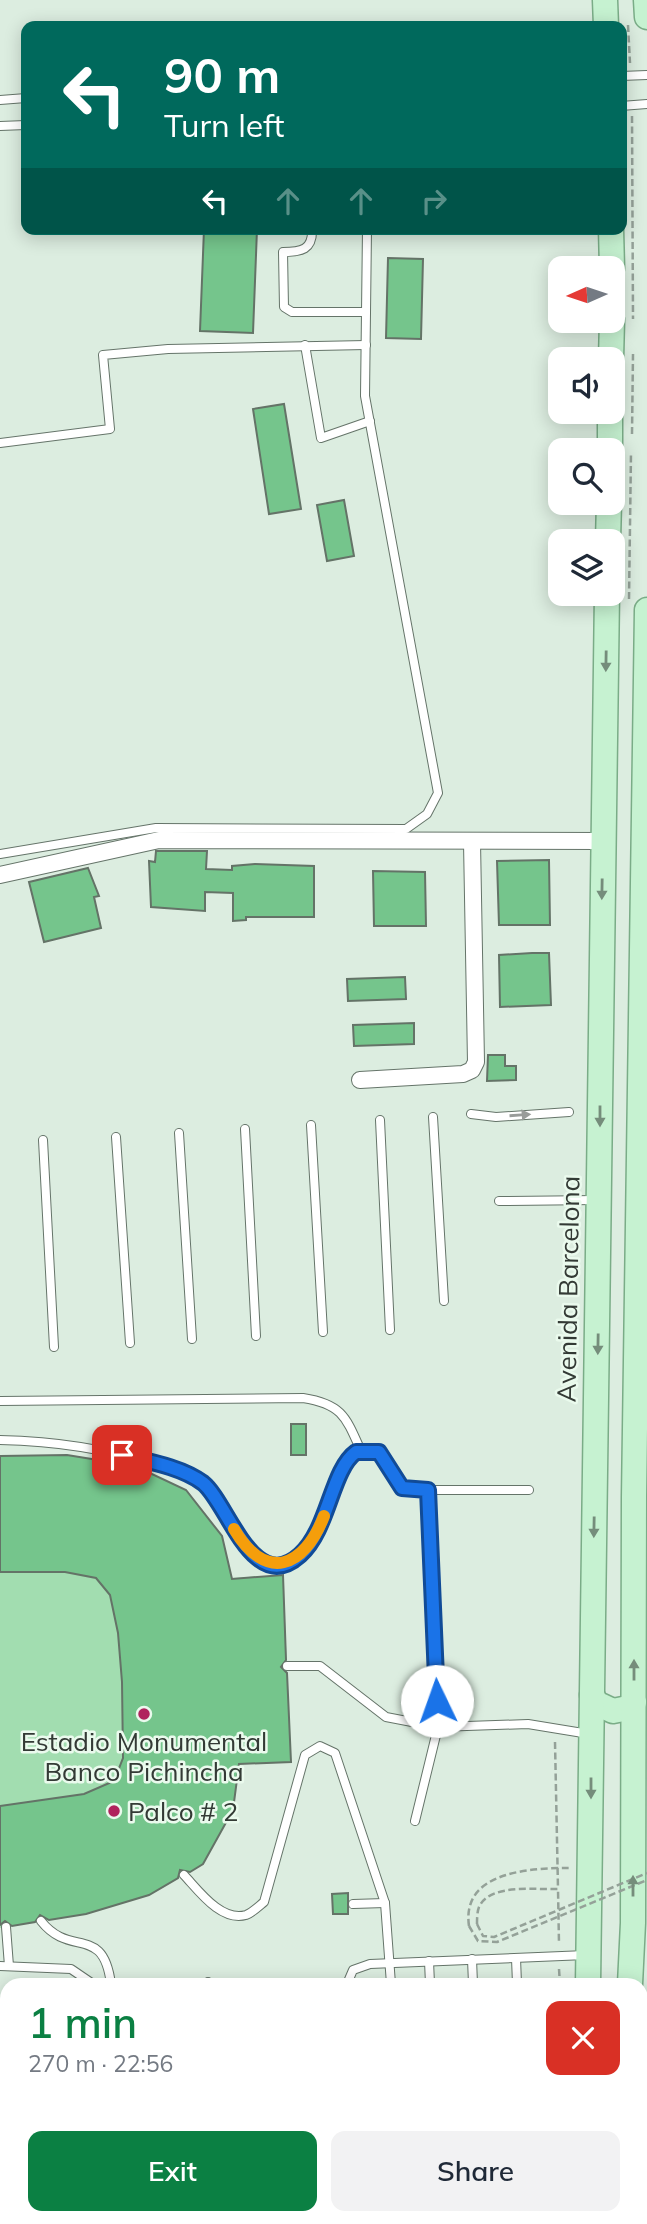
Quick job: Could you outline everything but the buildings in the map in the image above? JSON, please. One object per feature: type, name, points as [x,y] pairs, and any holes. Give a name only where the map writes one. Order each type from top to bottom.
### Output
[{"type":"main road","points":[[605,0],[606,21]]},
{"type":"main road","points":[[646,0],[647,17]]},
{"type":"main road","points":[[611,235],[612,256]]},
{"type":"main road","name":"Avenida Barcelona","points":[[589,1972],[607,606]]},
{"type":"main road","points":[[630,1978],[633,1923],[639,994],[647,610]]},
{"type":"main road","points":[[600,989],[616,1002],[632,1000],[639,994]]},
{"type":"main road","points":[[600,1037],[606,1029],[624,1024],[636,1033],[639,1040]]},
{"type":"main road","points":[[596,1459],[608,1471],[616,1472],[630,1466],[634,1459]]},
{"type":"main road","points":[[594,1492],[607,1481],[616,1481],[630,1489],[634,1496]]},
{"type":"main road","points":[[592,1695],[596,1703],[612,1711],[628,1708],[634,1702]]},
{"type":"main road","points":[[591,1735],[597,1729],[612,1725],[627,1730],[634,1738]]},
{"type":"main road","points":[[590,1921],[594,1930],[610,1939],[625,1935],[633,1923]]},
{"type":"main road","points":[[589,1972],[596,1965],[610,1960],[623,1965],[629,1978]]},
{"type":"street","points":[[0,874],[159,840],[602,841]]},
{"type":"street","points":[[360,1080],[463,1074],[472,1070],[476,1062],[472,842]]},
{"type":"lane","points":[[627,76],[647,75]]},
{"type":"lane","points":[[0,100],[21,98]]},
{"type":"lane","points":[[627,106],[647,104]]},
{"type":"lane","points":[[0,126],[21,125]]},
{"type":"lane","points":[[312,235],[308,248],[300,252],[283,252],[284,307],[292,312],[366,312]]},
{"type":"lane","points":[[0,854],[156,828],[406,830],[427,814],[438,793],[365,396],[367,235]]},
{"type":"lane","points":[[305,345],[321,438],[370,421]]},
{"type":"lane","points":[[0,443],[110,429],[103,355],[168,349],[366,345]]},
{"type":"lane","points":[[471,1114],[496,1117],[569,1112]]},
{"type":"lane","points":[[433,1117],[444,1301]]},
{"type":"lane","points":[[380,1120],[390,1330]]},
{"type":"lane","points":[[312,1125],[323,1332]]},
{"type":"lane","points":[[245,1129],[256,1336]]},
{"type":"lane","points":[[179,1133],[192,1339]]},
{"type":"lane","points":[[116,1138],[130,1343]]},
{"type":"lane","points":[[43,1140],[54,1347]]},
{"type":"lane","points":[[499,1201],[600,1200]]},
{"type":"lane","points":[[0,1401],[303,1398],[336,1407],[350,1424],[361,1451]]},
{"type":"lane","points":[[0,1440],[64,1442],[141,1459],[188,1475],[208,1488],[251,1553],[269,1563],[281,1563],[299,1556],[312,1542],[344,1467],[351,1455],[361,1451],[374,1450],[382,1455],[402,1488],[529,1490]]},
{"type":"lane","points":[[415,1821],[438,1727],[428,1490]]},
{"type":"lane","points":[[287,1665],[320,1666],[386,1717],[438,1727],[528,1724],[591,1735]]},
{"type":"lane","points":[[184,1875],[207,1899],[229,1915],[247,1914],[264,1902],[305,1755],[320,1746],[335,1753],[386,1903],[391,1978]]},
{"type":"lane","points":[[352,1904],[386,1903]]},
{"type":"lane","points":[[41,1921],[52,1936],[95,1948],[107,1959],[110,1978]]},
{"type":"lane","points":[[6,1927],[5,1966],[71,1969],[84,1978]]},
{"type":"lane","points":[[348,1978],[359,1966],[472,1959],[559,1957],[589,1972]]},
{"type":"lane","points":[[516,1958],[517,1978]]},
{"type":"lane","points":[[472,1959],[473,1978]]},
{"type":"lane","points":[[429,1961],[430,1978]]},
{"type":"path","points":[[555,1742],[560,1978]]},
{"type":"path","points":[[570,1868],[499,1875],[475,1893],[467,1912],[469,1926],[478,1941],[497,1942],[647,1880]]},
{"type":"path","points":[[558,1889],[504,1891],[489,1896],[479,1908],[477,1924],[483,1936],[494,1937],[647,1873]]},
{"type":"green space","name":"Estadio Monumental Banco Pichincha","points":[[67,1455],[135,1466],[186,1490],[222,1536],[232,1578],[283,1575],[291,1762],[239,1764],[233,1810],[203,1864],[150,1895],[86,1914],[0,1928],[0,1456]]},
{"type":"slow traffic","points":[[234,1529],[242,1543],[260,1560],[269,1563],[290,1562],[312,1542],[324,1516]]},
{"type":"place","name":"Estadio Monumental Banco Pichincha","points":[[144,1714]]},
{"type":"place","name":"Palco # 2","points":[[114,1811]]},
{"type":"route","points":[[122,1455],[200,1480],[215,1496],[242,1543],[260,1560],[269,1563],[290,1562],[312,1542],[344,1467],[356,1452],[379,1452],[402,1488],[428,1490],[437,1701]]}]
